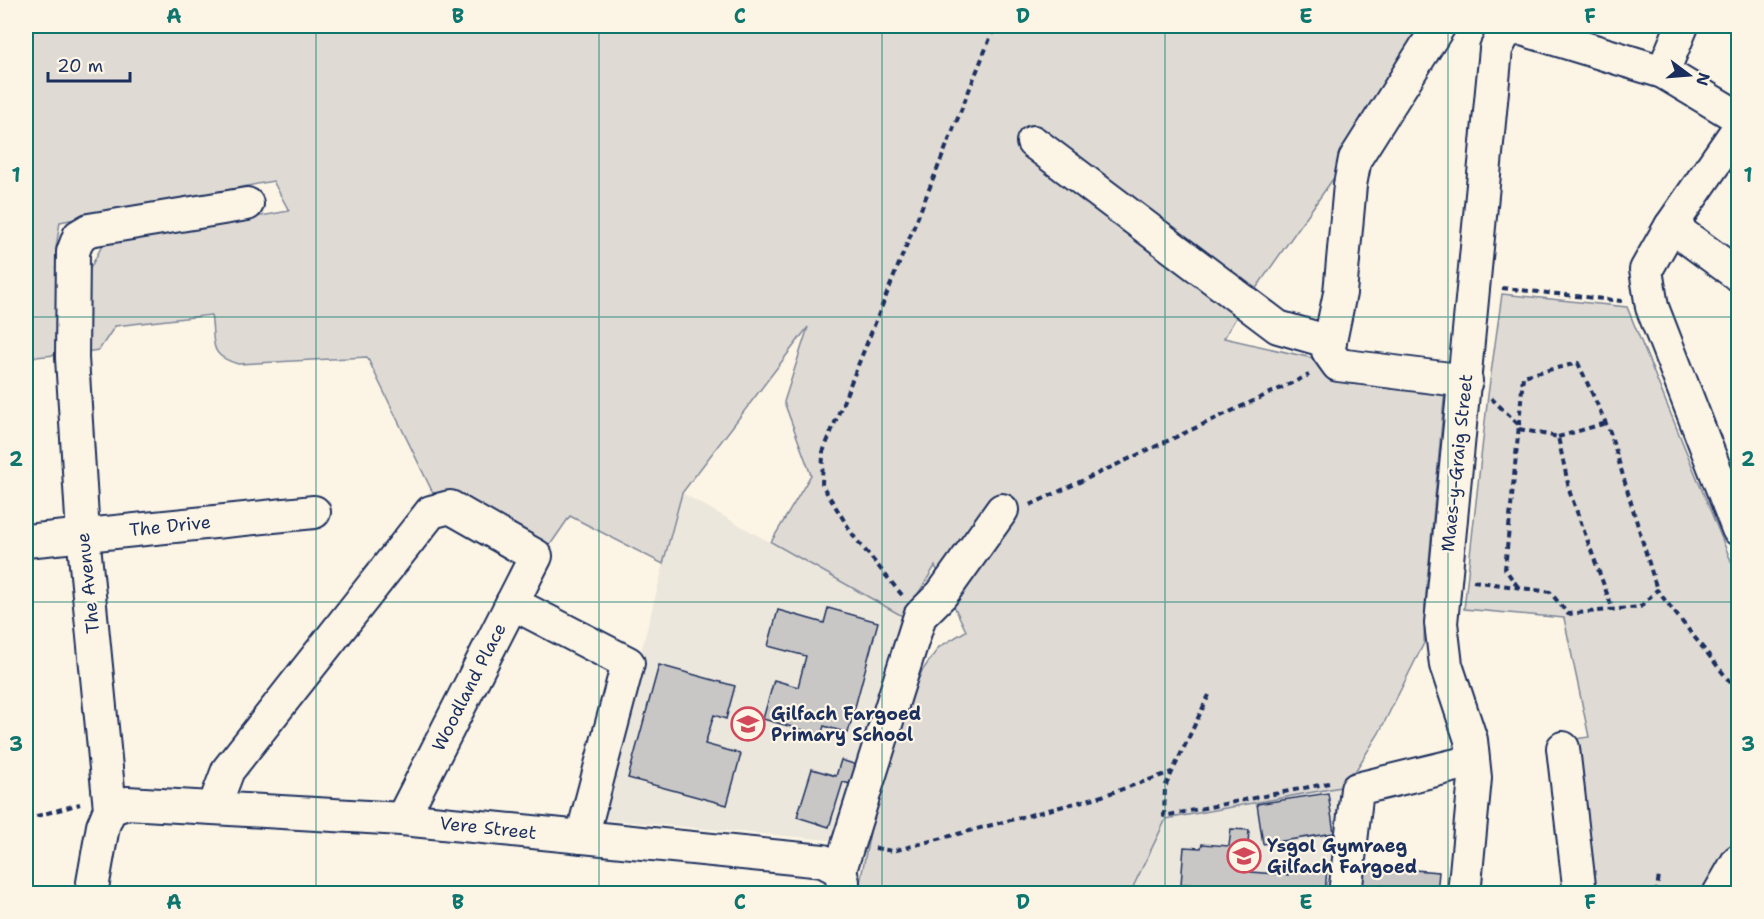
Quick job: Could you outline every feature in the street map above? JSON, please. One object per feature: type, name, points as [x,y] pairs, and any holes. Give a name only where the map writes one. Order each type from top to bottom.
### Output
[{"type":"street","points":[[1334,354],[1350,185],[1355,159],[1439,26]]},
{"type":"street","points":[[1663,72],[1682,26]]},
{"type":"street","points":[[1502,28],[1522,29],[1663,72],[1738,117]]},
{"type":"street","name":"Maes-y-Graig Street","points":[[1464,894],[1475,778],[1471,740],[1446,665],[1441,623],[1496,49],[1502,28]]},
{"type":"street","points":[[1738,129],[1671,226],[1646,270],[1652,307],[1738,529]]},
{"type":"street","points":[[1033,142],[1278,327],[1334,354],[1465,386]]},
{"type":"street","name":"The Avenue","points":[[110,808],[83,534],[72,358],[71,261],[79,236],[89,230],[248,204]]},
{"type":"street","points":[[1671,226],[1738,275]]},
{"type":"street","name":"Woodland Place","points":[[214,807],[228,770],[431,512],[450,507],[536,556],[402,819]]},
{"type":"street","points":[[840,882],[920,616],[942,594],[1002,510]]},
{"type":"street","name":"The Drive","points":[[26,541],[314,512]]},
{"type":"street","points":[[512,603],[628,663],[582,837]]},
{"type":"street","points":[[1563,748],[1580,894]]},
{"type":"street","points":[[1345,894],[1357,789],[1473,760]]},
{"type":"street","name":"Vere Street","points":[[110,808],[127,803],[402,819],[823,861],[840,882]]},
{"type":"street","points":[[91,894],[103,826],[110,808]]},
{"type":"street","points":[[1719,894],[1738,861]]},
{"type":"path","points":[[920,616],[855,538],[822,485],[823,452],[995,26]]},
{"type":"path","points":[[1474,285],[1618,302]]},
{"type":"path","points":[[1002,510],[1030,505],[1302,378],[1334,354]]},
{"type":"path","points":[[1518,588],[1505,569],[1523,376],[1578,363],[1606,423],[1657,590],[1738,692]]},
{"type":"path","points":[[1465,386],[1492,399],[1519,427],[1558,437],[1606,423]]},
{"type":"path","points":[[1558,437],[1570,493],[1612,610]]},
{"type":"path","points":[[1446,577],[1550,592],[1568,614],[1640,608],[1657,590]]},
{"type":"path","points":[[1209,695],[1165,787],[1164,816],[1343,780],[1357,789]]},
{"type":"path","points":[[869,847],[893,851],[1102,796],[1172,772]]},
{"type":"path","points":[[26,819],[78,804],[110,808]]},
{"type":"path","points":[[1656,894],[1659,876]]},
{"type":"shaded area","points":[[26,26],[1424,26],[1340,169],[1238,314],[1224,338],[1312,358],[1323,373],[1445,389],[1425,606],[1424,643],[1379,733],[1346,786],[1166,819],[1130,893],[858,893],[879,786],[900,720],[922,671],[939,647],[966,631],[935,566],[904,617],[771,542],[811,475],[784,402],[808,327],[682,493],[663,564],[570,516],[550,545],[457,495],[433,493],[367,357],[238,364],[217,352],[213,340],[211,315],[115,326],[99,350],[85,352],[84,280],[103,244],[289,211],[273,181],[60,222],[56,248],[64,354],[36,357],[26,346]]},
{"type":"shaded area","points":[[1502,294],[1627,307],[1738,578],[1738,841],[1706,893],[1585,893],[1569,740],[1589,737],[1564,618],[1464,609],[1488,395]]},
{"type":"shaded area","name":"Gilfach Fargoed Primary School","points":[[682,493],[904,617],[841,841],[598,819]]},
{"type":"shaded area","name":"Ysgol Gymraeg Gilfach Fargoed","points":[[1346,786],[1336,893],[1130,894],[1166,819]]},
{"type":"building","points":[[828,608],[878,622],[848,733],[824,726],[821,735],[763,719],[774,680],[798,687],[806,656],[768,646],[778,610],[824,623]]},
{"type":"building","points":[[659,665],[735,686],[726,719],[714,715],[705,744],[741,754],[727,805],[628,778]]},
{"type":"building","points":[[841,760],[857,765],[850,784],[843,782],[829,827],[797,817],[812,769],[836,776]]},
{"type":"building","points":[[1328,793],[1334,833],[1263,844],[1257,804]]},
{"type":"building","points":[[1231,829],[1249,830],[1248,844],[1253,845],[1251,872],[1288,875],[1289,864],[1327,867],[1325,894],[1197,894],[1198,885],[1181,884],[1184,847],[1201,848],[1202,844],[1229,846]]},
{"type":"building","points":[[1352,865],[1439,872],[1437,894],[1350,894]]},
{"type":"place","name":"Gilfach Fargoed Primary School","points":[[748,724]]},
{"type":"place","name":"Ysgol Gymraeg Gilfach Fargoed","points":[[1244,856]]}]
